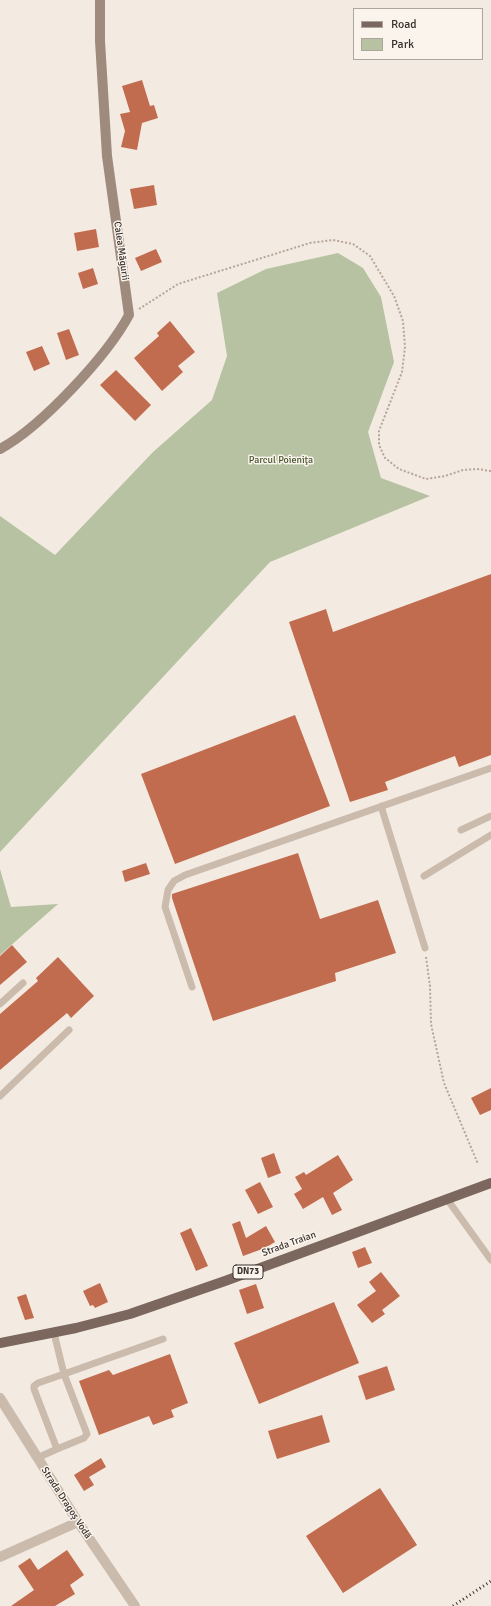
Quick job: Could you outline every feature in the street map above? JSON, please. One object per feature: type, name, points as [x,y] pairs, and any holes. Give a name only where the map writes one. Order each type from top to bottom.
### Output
[{"type":"main road","name":"Strada Traian","points":[[0,1343],[103,1322],[162,1303],[491,1183]]},
{"type":"street","name":"Calea Măgurii","points":[[100,0],[100,40],[107,156],[129,315]]},
{"type":"street","points":[[0,449],[30,428],[72,388],[120,332],[129,315]]},
{"type":"street","name":"Strada Dragoș Vodă","points":[[0,1398],[78,1522],[135,1606]]},
{"type":"street","points":[[0,1557],[78,1522]]},
{"type":"lane","points":[[192,987],[166,907],[168,890],[174,881],[185,875],[491,768]]},
{"type":"lane","points":[[381,806],[425,948]]},
{"type":"lane","points":[[461,830],[491,816]]},
{"type":"lane","points":[[424,876],[491,835]]},
{"type":"lane","points":[[0,1004],[23,983]]},
{"type":"lane","points":[[0,1096],[69,1030]]},
{"type":"lane","points":[[447,1198],[491,1260]]},
{"type":"lane","points":[[37,1458],[57,1448],[84,1438],[87,1434],[64,1374],[54,1333]]},
{"type":"lane","points":[[57,1448],[34,1386],[38,1383],[163,1339]]},
{"type":"path","points":[[129,315],[178,284],[310,244],[333,240],[353,244],[370,256],[380,270],[394,296],[403,321],[405,347],[402,372],[379,431],[379,445],[386,458],[398,469],[426,479],[445,476],[463,470],[477,469],[491,471]]},
{"type":"path","points":[[425,948],[430,986],[431,1024],[444,1083],[478,1164]]},
{"type":"green space","name":"Parcul Poieniţa","points":[[338,253],[363,268],[381,297],[394,362],[368,432],[381,478],[430,496],[270,562],[0,852],[0,516],[55,555],[153,452],[212,400],[227,356],[217,293],[266,269]]},
{"type":"green space","points":[[0,869],[11,907],[58,904],[0,955]]},
{"type":"building","points":[[142,80],[150,106],[154,105],[158,118],[142,123],[137,150],[121,147],[125,131],[120,114],[130,112],[122,86]]},
{"type":"building","points":[[154,185],[157,205],[134,209],[130,189]]},
{"type":"building","points":[[96,229],[99,247],[77,251],[74,233]]},
{"type":"building","points":[[156,249],[162,262],[141,271],[135,258]]},
{"type":"building","points":[[93,268],[98,284],[83,289],[78,273]]},
{"type":"building","points":[[170,321],[195,352],[178,366],[183,372],[162,391],[134,358],[159,336],[157,333]]},
{"type":"building","points":[[69,329],[79,355],[66,360],[57,333]]},
{"type":"building","points":[[42,346],[50,364],[34,371],[26,352]]},
{"type":"building","points":[[116,370],[151,405],[135,421],[100,385]]},
{"type":"building","points":[[491,574],[491,755],[459,767],[455,756],[385,782],[388,790],[350,802],[289,622],[326,609],[333,632]]},
{"type":"building","points":[[295,715],[330,806],[175,864],[141,774]]},
{"type":"building","points":[[298,853],[320,919],[378,900],[396,953],[335,973],[336,981],[213,1021],[172,898],[172,894]]},
{"type":"building","points":[[146,863],[150,874],[125,882],[122,871]]},
{"type":"building","points":[[12,945],[27,962],[0,985],[0,956]]},
{"type":"building","points":[[58,957],[94,996],[71,1018],[67,1013],[0,1070],[0,1014],[38,981],[36,978]]},
{"type":"building","points":[[491,1088],[491,1110],[480,1115],[471,1098]]},
{"type":"building","points":[[274,1153],[281,1173],[268,1178],[261,1158]]},
{"type":"building","points":[[338,1155],[353,1180],[333,1193],[342,1210],[332,1215],[323,1197],[303,1209],[294,1194],[302,1189],[295,1177],[304,1172],[306,1175]]},
{"type":"building","points":[[260,1182],[273,1207],[258,1214],[245,1190]]},
{"type":"building","points":[[240,1221],[246,1238],[266,1226],[275,1242],[265,1248],[243,1256],[232,1224]]},
{"type":"building","points":[[191,1228],[208,1266],[196,1271],[180,1233]]},
{"type":"building","points":[[365,1247],[372,1263],[358,1268],[352,1252]]},
{"type":"building","points":[[381,1272],[400,1296],[382,1310],[385,1314],[372,1323],[357,1305],[376,1291],[369,1282]]},
{"type":"building","points":[[100,1283],[108,1302],[95,1308],[93,1305],[90,1306],[83,1291]]},
{"type":"building","points":[[256,1284],[264,1308],[247,1314],[239,1290]]},
{"type":"building","points":[[26,1294],[34,1318],[25,1320],[17,1297]]},
{"type":"building","points":[[334,1302],[359,1363],[259,1404],[234,1343]]},
{"type":"building","points":[[170,1354],[188,1403],[171,1410],[174,1417],[153,1425],[149,1416],[99,1435],[79,1381],[109,1370],[113,1375]]},
{"type":"building","points":[[387,1366],[395,1390],[366,1400],[358,1376]]},
{"type":"building","points":[[322,1415],[330,1442],[277,1459],[268,1431]]},
{"type":"building","points":[[101,1458],[106,1467],[89,1477],[94,1485],[84,1491],[74,1475]]},
{"type":"building","points":[[380,1488],[417,1545],[343,1593],[306,1536]]},
{"type":"building","points":[[67,1550],[84,1575],[70,1585],[75,1594],[55,1606],[11,1606],[34,1590],[18,1566],[30,1558],[38,1570]]},
{"type":"railway","points":[[453,1606],[491,1581]]}]
